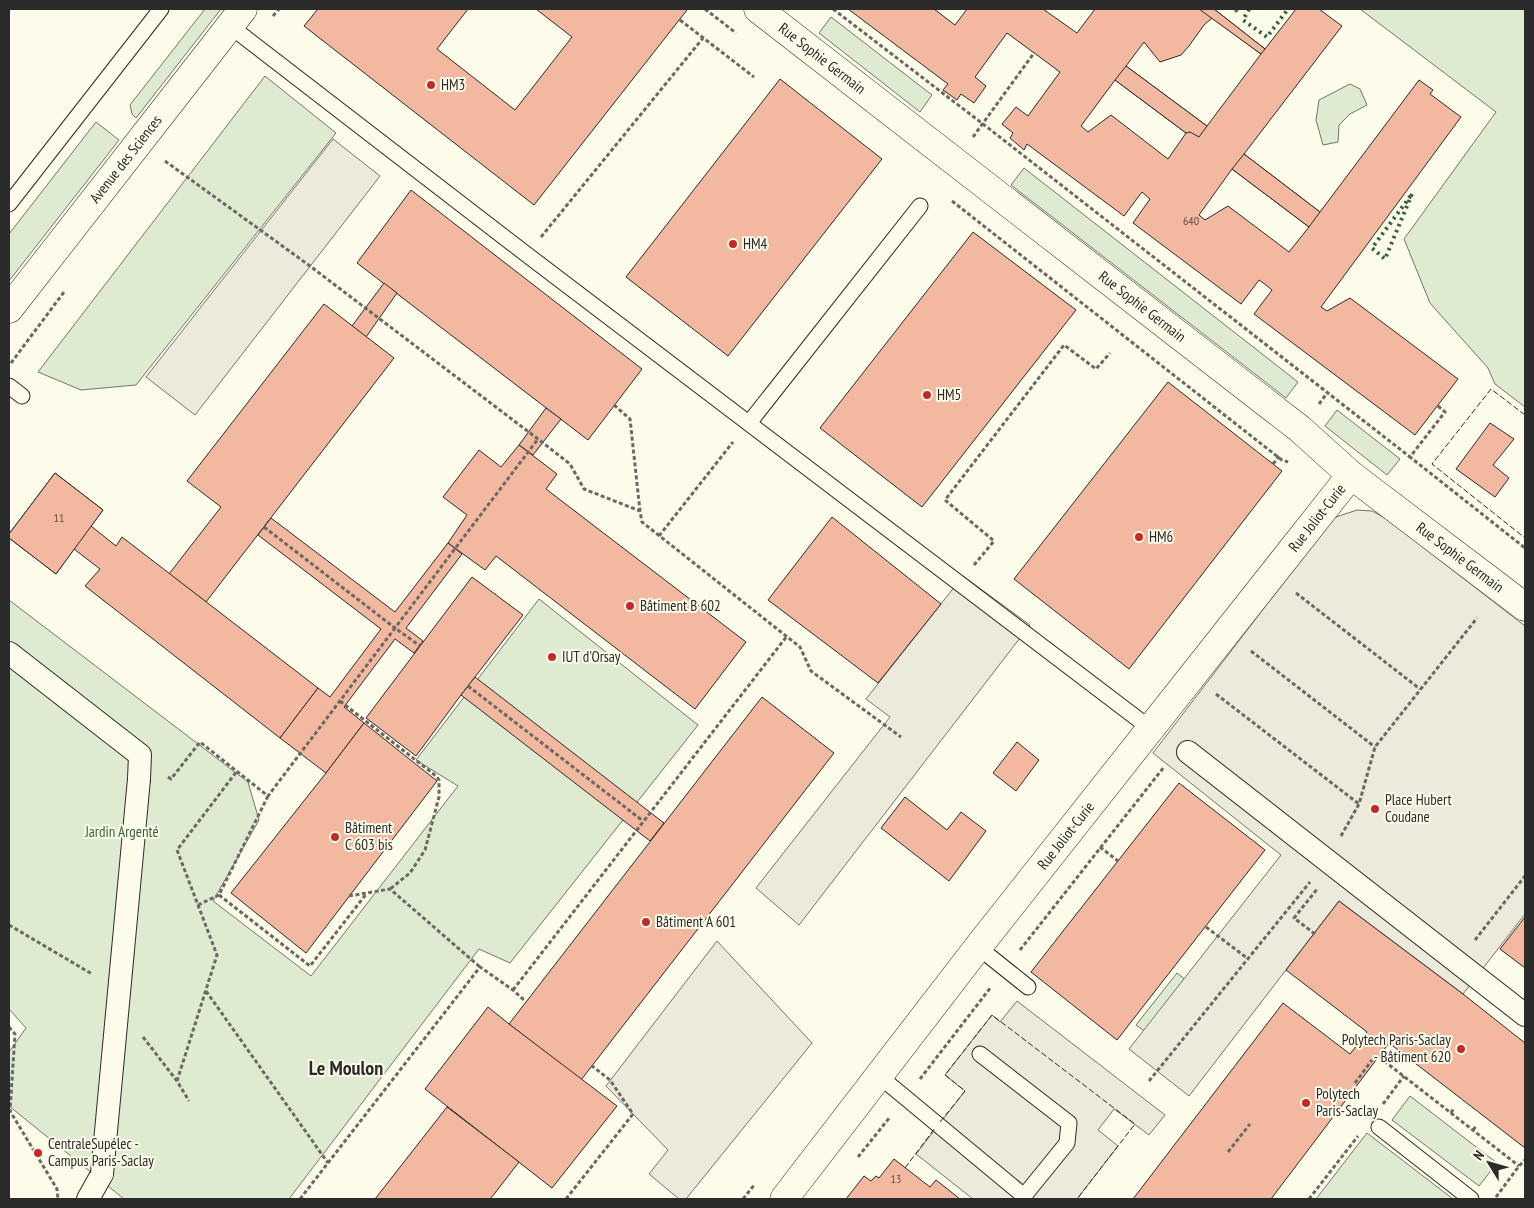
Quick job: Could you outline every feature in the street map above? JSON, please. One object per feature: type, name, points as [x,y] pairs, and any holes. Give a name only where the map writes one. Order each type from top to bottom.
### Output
[{"type":"street","name":"Rue Sophie Germain","points":[[758,9],[1300,429],[1351,475],[1522,598]]},
{"type":"street","name":"Avenue des Sciences","points":[[9,309],[237,18]]},
{"type":"street","name":"Rue Joliot-Curie","points":[[784,1199],[978,947],[1351,475]]},
{"type":"street","points":[[9,653],[140,755],[102,1174],[88,1199]]},
{"type":"street","points":[[1188,752],[1525,1015]]},
{"type":"lane","points":[[9,204],[162,9]]},
{"type":"lane","points":[[237,18],[526,254],[1150,729]]},
{"type":"lane","points":[[749,423],[920,206]]},
{"type":"lane","points":[[9,386],[22,396]]},
{"type":"lane","points":[[978,947],[1028,987]]},
{"type":"lane","points":[[878,1075],[1025,1198],[1067,1143],[1069,1122],[980,1054]]},
{"type":"lane","points":[[1379,1127],[1471,1199]]},
{"type":"path","points":[[705,9],[739,36]]},
{"type":"path","points":[[833,9],[1525,548]]},
{"type":"path","points":[[680,20],[754,77]]},
{"type":"path","points":[[526,254],[703,38]]},
{"type":"path","points":[[968,143],[1034,53]]},
{"type":"path","points":[[164,161],[310,266],[538,439],[570,464],[584,488],[640,511]]},
{"type":"path","points":[[950,200],[1282,460]]},
{"type":"path","points":[[974,566],[994,542],[945,500],[1064,346],[1096,369],[1110,352]]},
{"type":"path","points":[[614,406],[630,419],[642,522],[800,646],[811,671],[901,737]]},
{"type":"path","points":[[1410,457],[1445,412],[1438,406]]},
{"type":"path","points":[[659,536],[749,423]]},
{"type":"path","points":[[198,905],[219,894],[268,796],[538,439]]},
{"type":"path","points":[[264,527],[420,646]]},
{"type":"path","points":[[1290,588],[1420,689]]},
{"type":"path","points":[[1314,934],[1294,918],[1331,863],[1358,804],[1376,747],[1477,618]]},
{"type":"path","points":[[513,990],[787,636]]},
{"type":"path","points":[[1245,646],[1376,747]]},
{"type":"path","points":[[468,686],[643,821]]},
{"type":"path","points":[[1211,690],[1358,804]]},
{"type":"path","points":[[340,701],[439,780],[439,797],[426,850],[410,873],[390,889],[350,896]]},
{"type":"path","points":[[171,779],[200,742],[268,796]]},
{"type":"path","points":[[177,1081],[217,955],[177,850],[237,771]]},
{"type":"path","points":[[1100,847],[1118,861]]},
{"type":"path","points":[[1149,1081],[1248,958],[1331,863]]},
{"type":"path","points":[[1457,962],[1525,876]]},
{"type":"path","points":[[390,889],[480,967],[513,990],[526,1002]]},
{"type":"path","points":[[219,894],[310,966],[367,893]]},
{"type":"path","points":[[1206,927],[1248,958]]},
{"type":"path","points":[[300,1199],[480,967]]},
{"type":"path","points":[[206,990],[328,1163]]},
{"type":"path","points":[[9,1027],[15,1034],[10,1111],[57,1189],[58,1199]]},
{"type":"path","points":[[1378,1057],[1518,1166]]},
{"type":"path","points":[[1355,1083],[1372,1060]]},
{"type":"path","points":[[566,1199],[633,1114],[610,1080],[592,1066]]},
{"type":"path","points":[[1451,1113],[1454,1108]]},
{"type":"path","points":[[1228,1152],[1250,1124]]},
{"type":"path","points":[[1473,1130],[1477,1125]]},
{"type":"path","points":[[1494,1199],[1518,1166],[1525,1160]]},
{"type":"green space","points":[[205,9],[221,9],[136,118],[132,114],[130,105]]},
{"type":"green space","points":[[1360,9],[1525,9],[1525,407],[1495,384],[1488,368],[1430,303],[1404,239],[1496,112]]},
{"type":"green space","points":[[831,17],[932,95],[920,112],[819,33]]},
{"type":"green space","points":[[265,76],[336,133],[136,385],[81,390],[38,372]]},
{"type":"green space","points":[[1350,84],[1360,89],[1367,105],[1350,114],[1339,125],[1338,142],[1323,145],[1316,120],[1319,100]]},
{"type":"green space","points":[[96,122],[119,140],[9,281],[9,234]]},
{"type":"green space","points":[[1024,168],[1298,382],[1286,398],[1011,185]]},
{"type":"green space","points":[[1337,410],[1400,459],[1387,475],[1325,426]]},
{"type":"green space","name":"Jardin Argenté","points":[[539,599],[698,725],[510,963],[479,949],[289,1199],[124,1199],[9,1106],[9,1052],[26,1028],[9,1009],[9,600],[248,782],[259,820],[213,901],[311,976],[458,786],[416,760]]},
{"type":"green space","points":[[1177,973],[1211,1000],[1153,1037],[1136,1025]]},
{"type":"green space","points":[[1410,1096],[1497,1163],[1479,1186],[1392,1120]]},
{"type":"green space","points":[[1367,1133],[1453,1199],[1316,1199]]},
{"type":"shaded area","points":[[333,139],[380,176],[195,415],[146,377]]},
{"type":"shaded area","name":"Place Hubert Coudane","points":[[1357,510],[1372,511],[1385,518],[1525,626],[1525,914],[1463,994],[1339,901],[1189,1096],[1129,1049],[1281,855],[1153,753],[1333,518]]},
{"type":"shaded area","points":[[963,576],[1030,625],[799,925],[756,888],[890,717],[866,699]]},
{"type":"shaded area","points":[[717,941],[812,1043],[686,1199],[679,1199],[649,1174],[668,1150],[606,1086]]},
{"type":"shaded area","points":[[1017,1001],[1165,1115],[1149,1135],[1114,1109],[1098,1130],[1118,1146],[1077,1199],[973,1199],[916,1154],[965,1091],[945,1075],[992,1015],[1000,1022]]},
{"type":"building","name":"HM3","points":[[318,9],[468,9],[437,49],[515,110],[572,37],[536,9],[687,10],[534,205],[304,26]]},
{"type":"building","points":[[848,9],[934,9],[955,25],[967,9],[1043,9],[1077,33],[1095,9],[1214,9],[1265,49],[1296,9],[1319,9],[1342,26],[1244,154],[1320,212],[1419,80],[1433,90],[1430,94],[1461,117],[1321,307],[1327,311],[1350,298],[1458,379],[1415,435],[1254,314],[1272,290],[1266,285],[1259,280],[1241,304],[1133,223],[1150,199],[1142,192],[1124,216],[1027,144],[1024,150],[1010,138],[1013,133],[1002,124],[1016,107],[1028,116],[1060,72],[1007,33],[975,77],[986,86],[974,103],[961,94],[957,100],[943,90],[948,84]],"holes":[[[1212,18],[1261,54],[1207,126],[1126,66],[1144,42],[1160,62],[1181,55],[1204,25]],[[1115,80],[1186,133],[1168,159],[1111,115],[1088,132],[1081,126]],[[1232,169],[1309,227],[1289,252],[1228,206],[1205,220],[1199,215]]]},
{"type":"building","points":[[1199,9],[1214,9],[1265,49],[1261,54]]},
{"type":"building","points":[[1126,66],[1207,126],[1199,137],[1190,132],[1186,133],[1115,80]]},
{"type":"building","name":"HM4","points":[[780,79],[882,159],[728,356],[626,277]]},
{"type":"building","points":[[1244,154],[1320,212],[1309,227],[1232,169]]},
{"type":"building","points":[[411,190],[642,369],[588,440],[357,263]]},
{"type":"building","name":"HM5","points":[[973,232],[1076,310],[922,507],[820,428]]},
{"type":"building","points":[[384,283],[397,293],[366,337],[352,326]]},
{"type":"building","points":[[324,304],[394,358],[206,602],[169,574],[221,507],[187,481]]},
{"type":"building","name":"HM6","points":[[1168,382],[1282,471],[1129,669],[1014,579]]},
{"type":"building","points":[[546,408],[561,419],[533,455],[519,445]]},
{"type":"building","points":[[1490,423],[1514,439],[1493,465],[1509,478],[1495,497],[1456,469]]},
{"type":"building","name":"Bâtiment B 602","points":[[519,445],[557,474],[546,489],[746,642],[695,709],[496,556],[485,570],[448,543],[467,515],[443,497],[479,450],[501,467]]},
{"type":"building","points":[[55,473],[103,510],[91,526],[116,546],[122,537],[318,688],[280,738],[85,586],[100,569],[74,549],[56,574],[9,538],[9,534]]},
{"type":"building","points":[[55,473],[103,510],[56,574],[9,538],[9,534]]},
{"type":"building","points":[[832,517],[941,604],[878,683],[768,600]]},
{"type":"building","points":[[271,518],[395,612],[448,543],[462,554],[406,628],[423,641],[414,653],[395,639],[344,707],[364,723],[326,773],[280,738],[318,688],[330,697],[381,629],[258,535]]},
{"type":"building","points":[[472,577],[523,615],[416,756],[366,718]]},
{"type":"building","points":[[475,677],[664,823],[650,841],[461,695]]},
{"type":"building","name":"Bâtiment A 601","points":[[762,697],[834,753],[581,1080],[509,1024]]},
{"type":"building","name":"Bâtiment C 603 bis","points":[[364,723],[437,781],[306,953],[231,893]]},
{"type":"building","points":[[1017,742],[1039,760],[1016,791],[993,773]]},
{"type":"building","points":[[1179,783],[1265,850],[1117,1040],[1031,972]]},
{"type":"building","points":[[905,797],[947,830],[961,812],[986,831],[949,881],[881,828]]},
{"type":"building","name":"Polytech Paris-Saclay - Bâtiment 620","points":[[1339,901],[1525,1043],[1525,1148],[1389,1043],[1271,1199],[1133,1199],[1283,1003],[1350,1054],[1367,1032],[1286,970]]},
{"type":"building","points":[[1525,917],[1525,968],[1500,949]]},
{"type":"building","points":[[488,1007],[617,1106],[552,1188],[425,1089]]},
{"type":"building","points":[[447,1107],[519,1162],[495,1193],[490,1199],[375,1199]]},
{"type":"building","points":[[894,1159],[930,1187],[936,1180],[960,1199],[846,1199],[864,1176],[871,1181],[876,1176],[879,1178]]},
{"type":"hedge","points":[[1249,9],[1243,20],[1267,37],[1288,9]]},
{"type":"hedge","points":[[1412,194],[1385,259],[1372,248],[1412,194]]},
{"type":"fence","points":[[1525,415],[1491,389],[1432,464],[1525,538]]},
{"type":"fence","points":[[940,1122],[965,1091],[945,1075],[992,1015],[1135,1124],[1077,1199]]},
{"type":"fence","points":[[905,1168],[935,1128]]},
{"type":"place","name":"HM3","points":[[431,85]]},
{"type":"place","name":"HM4","points":[[733,244]]},
{"type":"place","name":"HM5","points":[[927,395]]},
{"type":"place","name":"HM6","points":[[1139,537]]},
{"type":"place","name":"Bâtiment B 602","points":[[630,606]]},
{"type":"place","name":"IUT d'Orsay","points":[[552,657]]},
{"type":"place","name":"Place Hubert Coudane","points":[[1375,809]]},
{"type":"place","name":"Bâtiment C 603 bis","points":[[335,837]]},
{"type":"place","name":"Bâtiment A 601","points":[[646,922]]},
{"type":"place","name":"Polytech Paris-Saclay - Bâtiment 620","points":[[1461,1049]]},
{"type":"place","name":"Polytech Paris-Saclay","points":[[1306,1103]]},
{"type":"place","name":"CentraleSupélec - Campus Paris-Saclay","points":[[38,1153]]},
{"type":"district","name":"Le Moulon","points":[[346,1068]]}]
